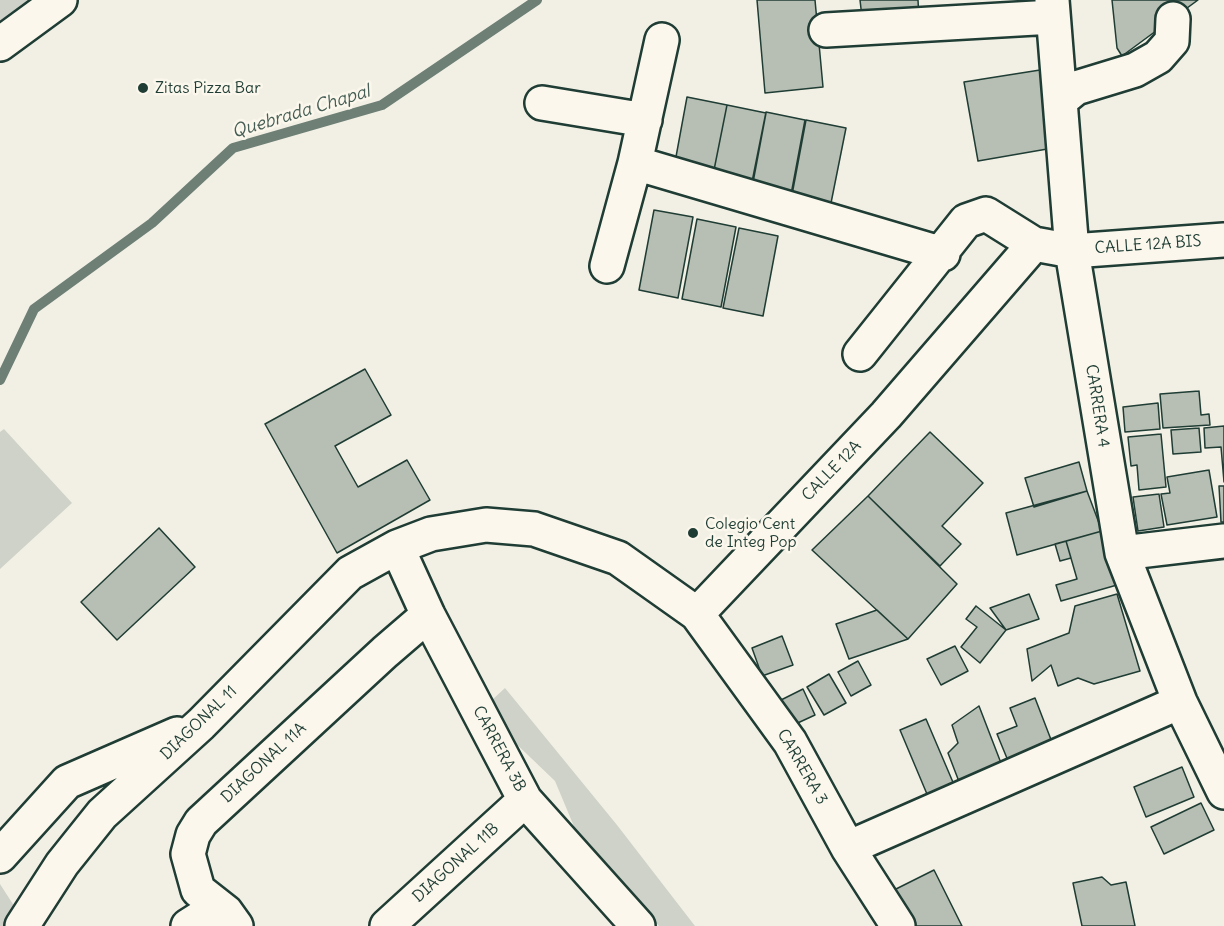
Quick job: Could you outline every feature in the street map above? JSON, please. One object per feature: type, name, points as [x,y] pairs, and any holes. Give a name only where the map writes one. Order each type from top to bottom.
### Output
[{"type":"street","points":[[0,44],[60,0]]},
{"type":"street","points":[[826,30],[1052,8]]},
{"type":"street","name":"CARRERA 4","points":[[1052,8],[1072,251],[1122,553],[1180,702],[1224,792]]},
{"type":"street","points":[[1060,101],[1076,88],[1135,70],[1158,57],[1172,41],[1173,19]]},
{"type":"street","points":[[608,266],[635,164],[662,40]]},
{"type":"street","points":[[542,103],[645,120]]},
{"type":"street","points":[[635,164],[943,254]]},
{"type":"street","points":[[860,354],[943,254],[966,221],[986,214],[1034,244],[1072,251]]},
{"type":"street","name":"CALLE 12A BIS","points":[[1072,251],[1224,240]]},
{"type":"street","name":"CALLE 12A","points":[[697,614],[886,414],[1034,244]]},
{"type":"street","name":"DIAGONAL 11","points":[[22,924],[62,864],[102,814],[201,724],[350,573],[397,547],[431,534],[486,525],[534,529],[618,558],[697,614]]},
{"type":"street","points":[[1122,553],[1224,541]]},
{"type":"street","name":"CARRERA 3B","points":[[397,547],[428,615],[525,800],[638,926]]},
{"type":"street","name":"CARRERA 3","points":[[697,614],[790,742],[848,848],[898,926]]},
{"type":"street","name":"DIAGONAL 11A","points":[[227,917],[198,890],[188,854],[193,835],[201,822],[428,615]]},
{"type":"street","points":[[848,848],[1180,702]]},
{"type":"street","points":[[0,856],[67,782],[201,724]]},
{"type":"street","name":"DIAGONAL 11B","points":[[387,926],[525,800]]},
{"type":"street","name":"DIAGONAL 11A","points":[[188,926],[227,917]]},
{"type":"shaded area","points":[[0,0],[63,0],[0,30]]},
{"type":"shaded area","points":[[4,429],[72,503],[0,569],[0,432]]},
{"type":"shaded area","points":[[505,688],[617,825],[695,926],[659,926],[578,836],[555,781],[507,735],[492,700]]},
{"type":"shaded area","points":[[0,884],[18,912],[12,926],[0,926]]},
{"type":"building","points":[[757,0],[815,0],[823,87],[765,93]]},
{"type":"building","points":[[860,0],[918,0],[919,19],[863,26]]},
{"type":"building","points":[[1112,0],[1198,0],[1122,56],[1117,48]]},
{"type":"building","points":[[1040,70],[1053,148],[978,161],[964,82]]},
{"type":"building","points":[[687,97],[727,105],[711,185],[673,173]]},
{"type":"building","points":[[727,105],[766,113],[751,193],[711,185]]},
{"type":"building","points":[[766,112],[805,120],[790,200],[750,192]]},
{"type":"building","points":[[806,120],[846,128],[830,208],[791,200]]},
{"type":"building","points":[[654,210],[693,217],[678,298],[639,290]]},
{"type":"building","points":[[697,219],[736,227],[721,307],[682,299]]},
{"type":"building","points":[[739,228],[778,236],[763,316],[723,308]]},
{"type":"building","points":[[365,369],[391,415],[335,446],[358,487],[407,460],[430,500],[337,553],[265,424]]},
{"type":"building","points":[[1199,391],[1201,415],[1209,414],[1210,425],[1163,428],[1160,394]]},
{"type":"building","points":[[1158,403],[1160,429],[1125,432],[1123,407]]},
{"type":"building","points":[[1224,426],[1224,482],[1221,447],[1205,448],[1204,428]]},
{"type":"building","points":[[1199,428],[1201,452],[1173,454],[1171,430]]},
{"type":"building","points":[[930,432],[983,483],[942,526],[961,544],[940,566],[868,496]]},
{"type":"building","points":[[1161,434],[1166,487],[1139,490],[1137,465],[1131,466],[1128,437]]},
{"type":"building","points":[[1079,462],[1087,491],[1034,507],[1025,478]]},
{"type":"building","points":[[1209,470],[1217,517],[1167,525],[1161,494],[1170,493],[1167,477]]},
{"type":"building","points":[[1219,486],[1224,486],[1224,522],[1221,522]]},
{"type":"building","points":[[1087,491],[1102,531],[1017,555],[1006,513]]},
{"type":"building","points":[[1159,494],[1164,527],[1138,531],[1133,497]]},
{"type":"building","points":[[868,496],[957,584],[908,639],[812,550]]},
{"type":"building","points":[[159,528],[195,567],[117,640],[81,602]]},
{"type":"building","points":[[1102,531],[1117,585],[1061,601],[1056,585],[1077,579],[1066,541]]},
{"type":"building","points":[[1066,541],[1071,558],[1060,561],[1055,544]]},
{"type":"building","points":[[1029,594],[1039,619],[1006,630],[990,608]]},
{"type":"building","points":[[1117,594],[1140,671],[1094,684],[1078,678],[1058,686],[1051,665],[1032,681],[1027,649],[1069,633],[1075,606]]},
{"type":"building","points":[[976,606],[1006,630],[980,663],[961,647],[977,627],[966,619]]},
{"type":"building","points":[[877,610],[908,639],[849,659],[836,624]]},
{"type":"building","points":[[782,636],[793,665],[762,676],[752,648]]},
{"type":"building","points":[[955,646],[968,671],[941,685],[927,659]]},
{"type":"building","points":[[858,661],[871,685],[851,696],[838,672]]},
{"type":"building","points":[[829,674],[846,703],[824,715],[807,687]]},
{"type":"building","points":[[803,689],[815,715],[789,727],[777,702]]},
{"type":"building","points":[[1035,698],[1055,750],[1011,768],[997,734],[1017,726],[1010,708]]},
{"type":"building","points":[[979,706],[1006,776],[963,792],[948,753],[958,743],[952,725]]},
{"type":"building","points":[[926,719],[958,794],[932,806],[900,730]]},
{"type":"building","points":[[1182,767],[1194,797],[1146,817],[1134,787]]},
{"type":"building","points":[[1201,803],[1214,830],[1164,854],[1151,827]]},
{"type":"building","points":[[934,870],[962,926],[909,926],[892,891]]},
{"type":"building","points":[[1102,877],[1111,885],[1126,882],[1135,926],[1082,926],[1073,883]]},
{"type":"waterway","name":"Quebrada Chapal","points":[[0,380],[34,309],[152,223],[233,148],[382,105],[537,0]]},
{"type":"place","name":"Zitas Pizza Bar","points":[[143,88]]},
{"type":"place","name":"Colegio Cent de Integ Pop","points":[[693,533]]}]
